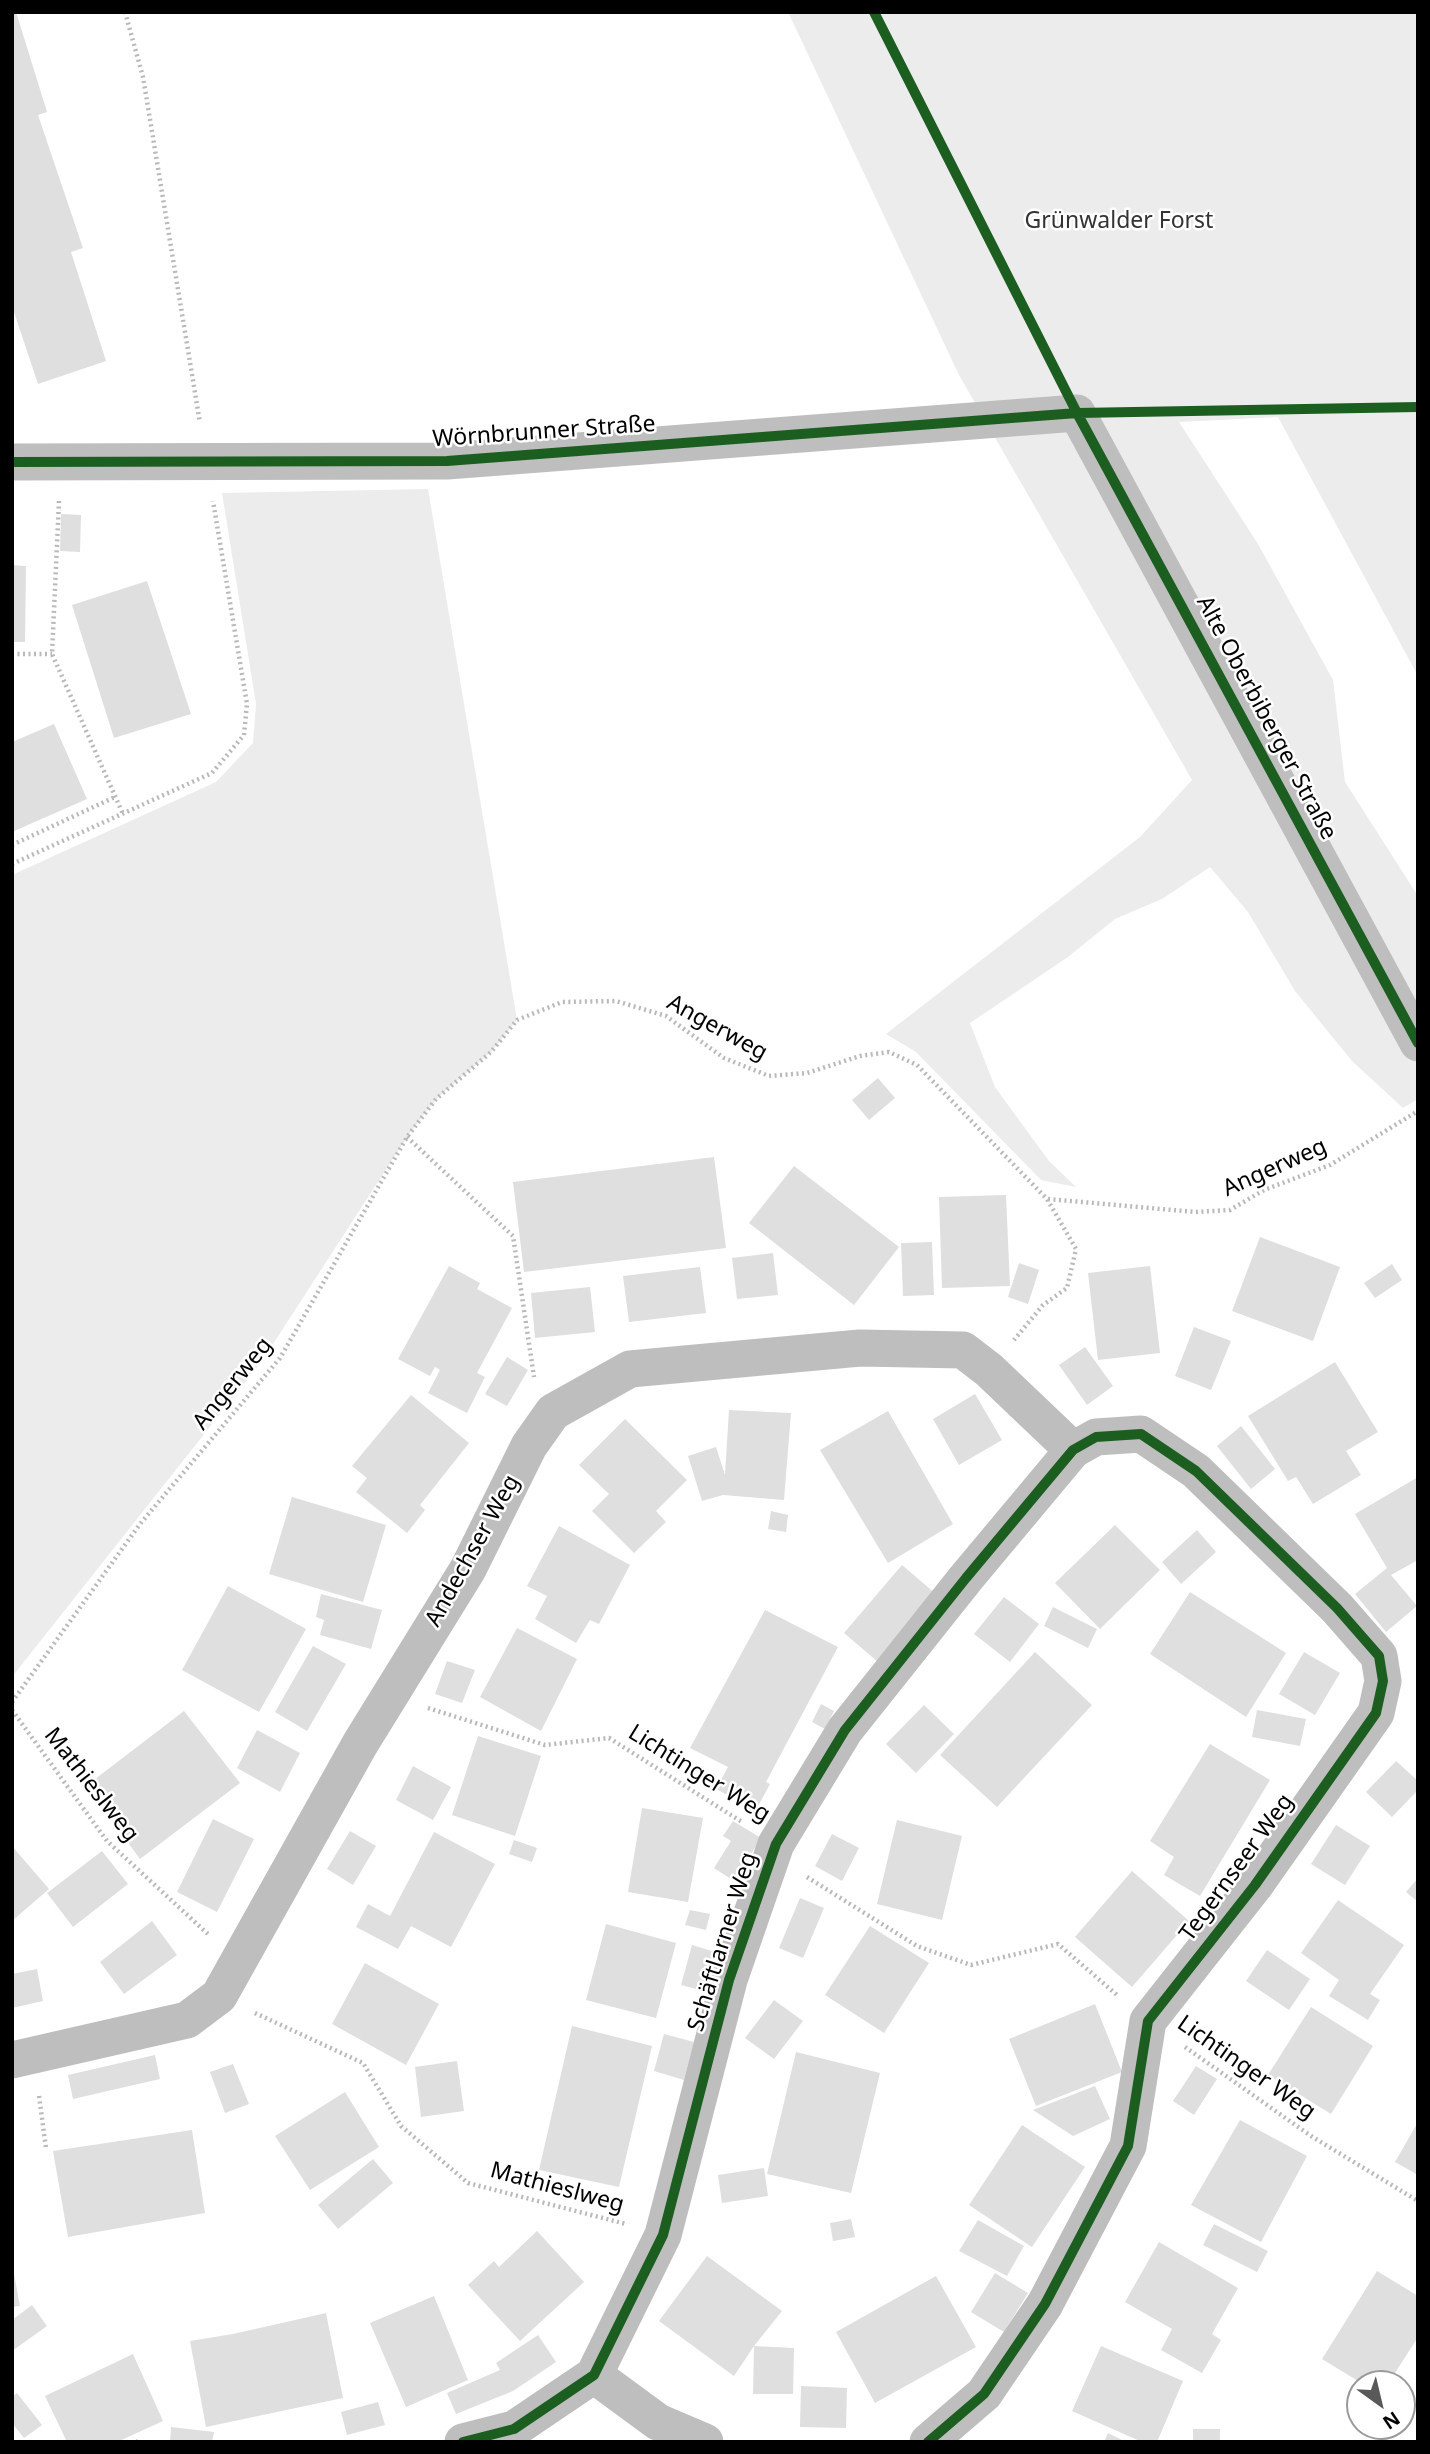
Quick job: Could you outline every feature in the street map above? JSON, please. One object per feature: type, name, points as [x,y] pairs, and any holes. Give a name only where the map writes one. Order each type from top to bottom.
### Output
[{"type":"street","name":"Wörnbrunner Straße","points":[[12,462],[447,461],[1077,413]]},
{"type":"street","name":"Alte Oberbiberger Straße","points":[[1077,413],[1418,1043]]},
{"type":"street","name":"Andechser Weg","points":[[23,2058],[187,2020],[219,1996],[325,1806],[468,1569],[529,1446],[553,1412],[630,1369],[860,1348],[964,1350],[989,1370],[1073,1450]]},
{"type":"street","name":"Tegernseer Weg","points":[[928,2442],[984,2393],[1045,2304],[1128,2146],[1148,2021],[1255,1885],[1376,1713],[1382,1681],[1379,1656],[1337,1608],[1196,1471],[1141,1434],[1096,1437],[1073,1450]]},
{"type":"street","name":"Schäftlarner Weg","points":[[463,2442],[514,2429],[594,2375],[663,2235],[729,1980],[776,1844],[845,1730],[966,1578],[1073,1450]]},
{"type":"street","points":[[594,2375],[658,2422],[705,2442]]},
{"type":"path","points":[[58,511],[52,654],[123,814]]},
{"type":"path","points":[[12,654],[52,654]]},
{"type":"path","points":[[12,845],[115,797]]},
{"type":"path","points":[[407,1137],[513,1236],[535,1383],[553,1412]]},
{"type":"path","points":[[989,1370],[1043,1305],[1068,1287],[1076,1249],[1047,1199]]},
{"type":"path","points":[[23,2058],[46,2148]]},
{"type":"green space","name":"Grünwalder Forst","points":[[788,12],[1418,12],[1418,676],[1278,417],[1179,422],[1258,544],[1333,680],[1345,782],[1418,896],[1418,1099],[1403,1108],[1352,1061],[1295,991],[1248,912],[1210,867],[1162,899],[1115,919],[1068,957],[970,1023],[995,1087],[1049,1161],[1076,1187],[1041,1180],[916,1052],[886,1034],[1140,837],[1192,780],[959,375]]},
{"type":"green space","points":[[428,489],[517,1020],[491,1052],[436,1099],[407,1137],[262,1361],[12,1677],[12,875],[216,782],[253,743],[256,704],[222,493]]},
{"type":"building","points":[[12,12],[16,12],[47,112],[38,115],[83,248],[71,252],[106,361],[38,384],[12,306]]},
{"type":"building","points":[[61,514],[81,515],[80,552],[60,551]]},
{"type":"building","points":[[12,565],[26,566],[25,642],[12,642]]},
{"type":"building","points":[[147,581],[191,714],[114,738],[72,605]]},
{"type":"building","points":[[54,724],[87,799],[12,832],[12,742]]},
{"type":"building","points":[[878,1078],[895,1098],[869,1120],[852,1100]]},
{"type":"building","points":[[714,1157],[726,1248],[524,1272],[513,1182]]},
{"type":"building","points":[[794,1166],[899,1247],[854,1305],[749,1223]]},
{"type":"building","points":[[1006,1195],[1010,1286],[942,1288],[939,1197]]},
{"type":"building","points":[[1260,1237],[1340,1267],[1313,1341],[1232,1311]]},
{"type":"building","points":[[932,1242],[934,1295],[903,1296],[901,1243]]},
{"type":"building","points":[[773,1253],[778,1295],[737,1299],[732,1258]]},
{"type":"building","points":[[1019,1263],[1039,1270],[1028,1304],[1008,1297]]},
{"type":"building","points":[[1392,1264],[1402,1280],[1375,1298],[1364,1283]]},
{"type":"building","points":[[449,1266],[480,1283],[477,1289],[512,1308],[477,1373],[485,1377],[467,1413],[428,1393],[440,1370],[435,1367],[430,1376],[398,1359]]},
{"type":"building","points":[[1150,1266],[1160,1353],[1098,1360],[1088,1273]]},
{"type":"building","points":[[700,1267],[706,1313],[629,1322],[623,1276]]},
{"type":"building","points":[[590,1287],[595,1332],[535,1338],[531,1293]]},
{"type":"building","points":[[1194,1327],[1231,1341],[1211,1390],[1175,1376]]},
{"type":"building","points":[[1085,1347],[1113,1386],[1087,1405],[1059,1365]]},
{"type":"building","points":[[507,1357],[528,1370],[507,1406],[485,1394]]},
{"type":"building","points":[[1335,1362],[1378,1432],[1346,1451],[1361,1475],[1313,1504],[1296,1477],[1288,1481],[1248,1416]]},
{"type":"building","points":[[975,1394],[1002,1440],[959,1465],[933,1419]]},
{"type":"building","points":[[411,1395],[469,1443],[420,1505],[425,1510],[407,1533],[356,1492],[367,1478],[352,1466]]},
{"type":"building","points":[[729,1410],[791,1413],[784,1500],[723,1495],[702,1501],[688,1456],[716,1447],[725,1475]]},
{"type":"building","points":[[888,1411],[953,1524],[888,1563],[820,1450]]},
{"type":"building","points":[[625,1419],[687,1480],[656,1511],[666,1522],[634,1553],[592,1511],[609,1494],[579,1465]]},
{"type":"building","points":[[1241,1426],[1275,1469],[1251,1489],[1217,1446]]},
{"type":"building","points":[[1418,1477],[1418,1560],[1391,1575],[1417,1606],[1386,1632],[1355,1594],[1387,1568],[1355,1514]]},
{"type":"building","points":[[292,1497],[386,1525],[363,1602],[269,1574]]},
{"type":"building","points":[[771,1511],[788,1515],[786,1532],[768,1529]]},
{"type":"building","points":[[1115,1525],[1160,1570],[1100,1629],[1055,1583]]},
{"type":"building","points":[[559,1526],[630,1565],[599,1624],[590,1620],[576,1643],[535,1619],[547,1596],[527,1586]]},
{"type":"building","points":[[1197,1530],[1216,1552],[1181,1584],[1162,1562]]},
{"type":"building","points":[[902,1565],[936,1594],[878,1662],[844,1633]]},
{"type":"building","points":[[228,1586],[306,1629],[259,1712],[182,1670]]},
{"type":"building","points":[[1190,1592],[1286,1653],[1246,1717],[1150,1654]]},
{"type":"building","points":[[321,1594],[382,1610],[371,1649],[320,1635],[324,1620],[316,1617]]},
{"type":"building","points":[[1004,1597],[1039,1624],[1010,1662],[974,1634]]},
{"type":"building","points":[[1053,1607],[1097,1629],[1088,1648],[1044,1626]]},
{"type":"building","points":[[765,1610],[838,1647],[766,1782],[770,1784],[756,1810],[716,1789],[728,1767],[690,1748]]},
{"type":"building","points":[[517,1628],[577,1659],[541,1731],[480,1697]]},
{"type":"building","points":[[313,1646],[346,1664],[307,1731],[275,1712]]},
{"type":"building","points":[[1035,1652],[1092,1705],[997,1807],[940,1755]]},
{"type":"building","points":[[1304,1652],[1340,1673],[1315,1715],[1279,1694]]},
{"type":"building","points":[[447,1661],[475,1670],[462,1703],[435,1694]]},
{"type":"building","points":[[821,1704],[834,1711],[825,1729],[812,1722]]},
{"type":"building","points":[[924,1705],[954,1734],[916,1773],[886,1744]]},
{"type":"building","points":[[1257,1710],[1306,1719],[1300,1746],[1252,1737]]},
{"type":"building","points":[[184,1711],[240,1783],[140,1859],[86,1786]]},
{"type":"building","points":[[257,1730],[300,1753],[280,1792],[237,1768]]},
{"type":"building","points":[[478,1736],[541,1756],[515,1836],[452,1815]]},
{"type":"building","points":[[1210,1744],[1270,1780],[1200,1896],[1164,1875],[1174,1857],[1150,1841]]},
{"type":"building","points":[[1396,1761],[1418,1781],[1418,1790],[1392,1817],[1366,1792]]},
{"type":"building","points":[[413,1766],[451,1787],[433,1820],[396,1800]]},
{"type":"building","points":[[642,1808],[703,1818],[688,1902],[628,1892]]},
{"type":"building","points":[[213,1819],[254,1839],[217,1912],[177,1892]]},
{"type":"building","points":[[897,1820],[962,1836],[942,1920],[877,1904]]},
{"type":"building","points":[[733,1821],[761,1838],[734,1881],[714,1868],[731,1841],[723,1836]]},
{"type":"building","points":[[1336,1825],[1370,1846],[1345,1885],[1311,1864]]},
{"type":"building","points":[[350,1831],[376,1846],[353,1885],[327,1869]]},
{"type":"building","points":[[434,1832],[495,1864],[451,1947],[411,1926],[398,1949],[356,1927],[368,1904],[390,1916]]},
{"type":"building","points":[[832,1834],[859,1848],[842,1881],[815,1866]]},
{"type":"building","points":[[514,1840],[537,1848],[532,1862],[509,1854]]},
{"type":"building","points":[[12,1846],[49,1889],[12,1921]]},
{"type":"building","points":[[102,1851],[128,1884],[73,1927],[47,1893]]},
{"type":"building","points":[[1132,1871],[1189,1921],[1132,1987],[1075,1937]]},
{"type":"building","points":[[1418,1878],[1418,1902],[1406,1892]]},
{"type":"building","points":[[800,1898],[824,1908],[803,1958],[779,1948]]},
{"type":"building","points":[[1338,1900],[1404,1945],[1370,1994],[1380,2000],[1368,2020],[1329,1996],[1339,1980],[1301,1953]]},
{"type":"building","points":[[690,1910],[710,1914],[706,1930],[685,1925]]},
{"type":"building","points":[[152,1921],[177,1955],[124,1994],[100,1962]]},
{"type":"building","points":[[606,1924],[676,1943],[656,2018],[586,2000]]},
{"type":"building","points":[[870,1926],[929,1963],[884,2033],[825,1995]]},
{"type":"building","points":[[692,1945],[715,1952],[704,1991],[681,1985]]},
{"type":"building","points":[[1267,1950],[1310,1979],[1289,2010],[1246,1981]]},
{"type":"building","points":[[365,1963],[439,2004],[406,2065],[332,2024]]},
{"type":"building","points":[[37,1969],[43,2001],[12,2008],[12,1974]]},
{"type":"building","points":[[774,2000],[803,2021],[774,2059],[745,2038]]},
{"type":"building","points":[[1095,2004],[1122,2072],[1036,2106],[1009,2039]]},
{"type":"building","points":[[1311,2007],[1373,2046],[1331,2114],[1268,2075]]},
{"type":"building","points":[[572,2026],[652,2046],[619,2187],[539,2170]]},
{"type":"building","points":[[664,2034],[694,2042],[684,2080],[654,2071]]},
{"type":"building","points":[[796,2052],[880,2073],[851,2193],[767,2174]]},
{"type":"building","points":[[155,2055],[160,2079],[73,2099],[68,2075]]},
{"type":"building","points":[[457,2061],[464,2111],[421,2117],[415,2067]]},
{"type":"building","points":[[233,2064],[249,2104],[225,2113],[210,2072]]},
{"type":"building","points":[[1196,2066],[1217,2079],[1194,2115],[1173,2101]]},
{"type":"building","points":[[1095,2086],[1110,2119],[1073,2136],[1033,2110]]},
{"type":"building","points":[[345,2092],[379,2147],[310,2190],[275,2136]]},
{"type":"building","points":[[1240,2120],[1307,2156],[1261,2242],[1191,2205]]},
{"type":"building","points":[[1418,2122],[1418,2175],[1395,2162]]},
{"type":"building","points":[[1022,2125],[1085,2167],[1032,2247],[969,2205]]},
{"type":"building","points":[[192,2130],[205,2213],[68,2237],[53,2151]]},
{"type":"building","points":[[373,2159],[393,2183],[338,2229],[318,2205]]},
{"type":"building","points":[[764,2168],[768,2196],[722,2203],[718,2175]]},
{"type":"building","points":[[851,2219],[855,2237],[833,2241],[830,2223]]},
{"type":"building","points":[[978,2220],[1024,2246],[1007,2276],[959,2251]]},
{"type":"building","points":[[1214,2224],[1268,2251],[1257,2272],[1203,2245]]},
{"type":"building","points":[[537,2231],[584,2282],[520,2341],[468,2285],[494,2261],[499,2267]]},
{"type":"building","points":[[1159,2242],[1238,2288],[1212,2334],[1221,2340],[1202,2373],[1161,2350],[1172,2329],[1125,2302]]},
{"type":"building","points":[[707,2256],[782,2311],[734,2376],[659,2321]]},
{"type":"building","points":[[12,2263],[20,2306],[12,2307]]},
{"type":"building","points":[[1377,2271],[1418,2296],[1418,2337],[1397,2370],[1346,2370],[1346,2374],[1322,2359]]},
{"type":"building","points":[[995,2273],[1028,2293],[1004,2332],[971,2312]]},
{"type":"building","points":[[936,2276],[976,2347],[875,2403],[836,2332]]},
{"type":"building","points":[[434,2296],[468,2380],[406,2407],[370,2323]]},
{"type":"building","points":[[32,2305],[47,2326],[12,2351],[12,2320]]},
{"type":"building","points":[[326,2313],[343,2398],[206,2427],[190,2341]]},
{"type":"building","points":[[538,2335],[556,2362],[513,2391],[456,2414],[447,2393],[500,2370],[496,2363]]},
{"type":"building","points":[[754,2346],[794,2348],[793,2394],[753,2394]]},
{"type":"building","points":[[1101,2346],[1183,2381],[1157,2442],[1142,2442],[1072,2411]]},
{"type":"building","points":[[133,2354],[163,2421],[117,2442],[67,2442],[45,2396]]},
{"type":"building","points":[[801,2386],[847,2388],[846,2428],[800,2427]]},
{"type":"building","points":[[17,2393],[42,2425],[24,2438],[12,2423],[12,2397]]},
{"type":"building","points":[[378,2402],[385,2425],[347,2435],[341,2412]]},
{"type":"building","points":[[171,2427],[214,2432],[212,2442],[170,2442]]},
{"type":"building","points":[[1193,2429],[1220,2429],[1220,2442],[1193,2442]]},
{"type":"building","points":[[1108,2433],[1126,2442],[1104,2442]]},
{"type":"cycle path","points":[[874,12],[1077,413],[1418,1043]]},
{"type":"cycle path","points":[[12,462],[447,461],[1077,413],[1418,407]]},
{"type":"cycle path","points":[[463,2442],[514,2429],[594,2375],[663,2235],[729,1980],[776,1844],[845,1730],[966,1578],[1073,1450],[1096,1437],[1141,1434],[1196,1471],[1337,1608],[1379,1656],[1383,1681],[1376,1713],[1255,1885],[1148,2021],[1128,2146],[1045,2304],[984,2394],[928,2442]]}]
